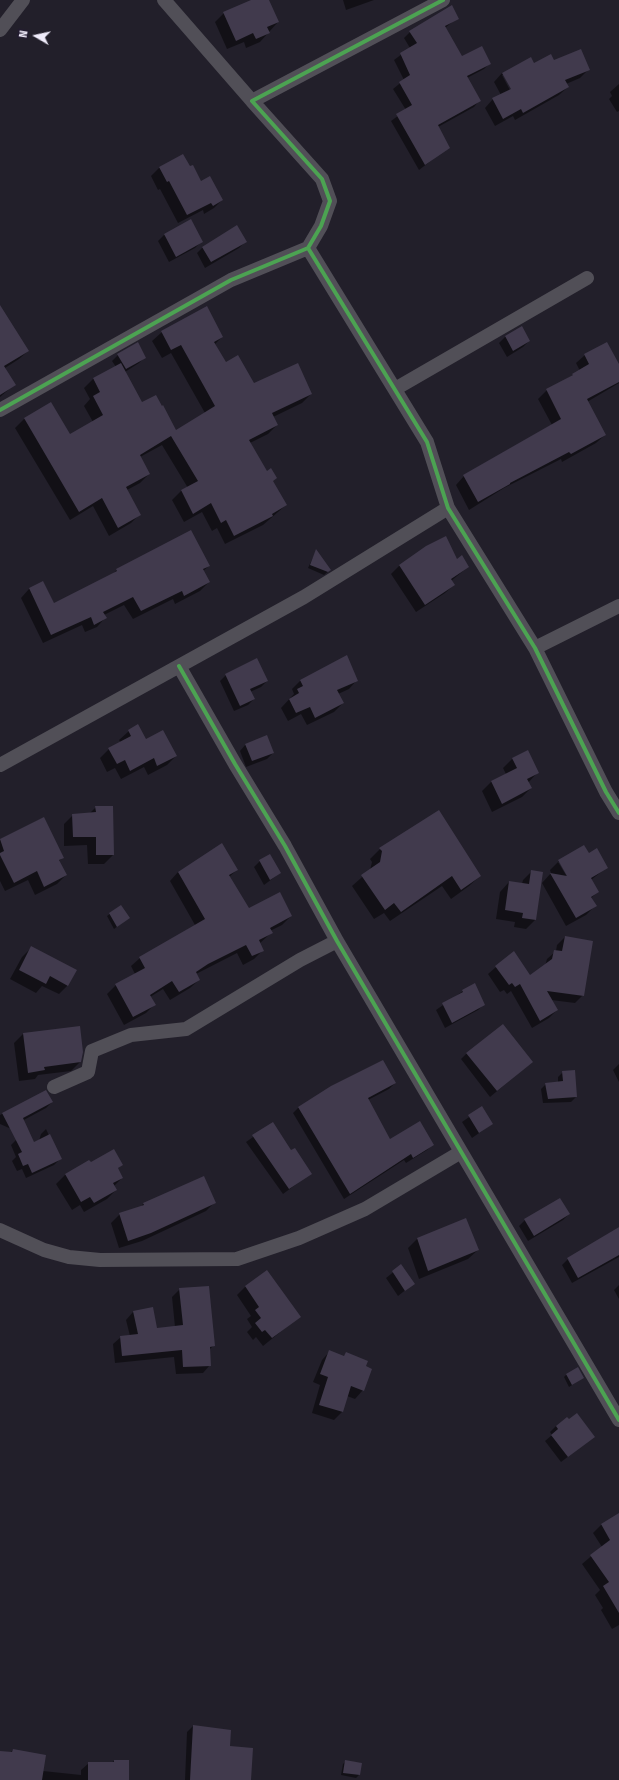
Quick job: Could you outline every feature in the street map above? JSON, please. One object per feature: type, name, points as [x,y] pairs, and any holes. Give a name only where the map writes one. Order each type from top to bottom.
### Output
[{"type":"street","points":[[0,30],[24,0]]},
{"type":"street","points":[[0,410],[231,280],[308,248],[321,226],[330,201],[322,179],[164,0]]},
{"type":"street","points":[[252,101],[443,0]]},
{"type":"street","points":[[308,248],[427,442],[448,508],[535,648],[606,792],[619,813]]},
{"type":"street","points":[[395,388],[587,278]]},
{"type":"street","points":[[0,765],[304,597],[448,508]]},
{"type":"street","points":[[535,648],[619,606]]},
{"type":"street","points":[[179,666],[234,764],[285,846],[337,941],[619,1420]]},
{"type":"street","points":[[54,1087],[88,1072],[92,1051],[131,1035],[186,1029],[300,960],[337,941]]},
{"type":"street","points":[[0,1230],[44,1250],[69,1257],[100,1260],[237,1259],[299,1238],[365,1209],[462,1152]]},
{"type":"building","points":[[251,0],[269,0],[279,22],[267,27],[270,33],[256,39],[253,33],[236,41],[223,12]]},
{"type":"building","points":[[452,5],[459,19],[445,26],[462,56],[482,46],[491,64],[467,76],[481,101],[438,125],[450,148],[425,165],[396,114],[412,105],[399,82],[410,75],[400,53],[417,43],[409,31]]},
{"type":"building","points":[[581,49],[590,70],[565,80],[569,87],[523,113],[521,109],[503,119],[492,98],[511,89],[502,73],[531,57],[534,63],[551,54],[554,60]]},
{"type":"building","points":[[183,154],[190,166],[193,165],[201,181],[210,176],[223,200],[213,206],[211,203],[187,215],[169,181],[167,182],[159,167]]},
{"type":"building","points":[[191,219],[203,242],[176,257],[164,234]]},
{"type":"building","points":[[237,225],[247,242],[211,262],[202,247]]},
{"type":"building","points":[[0,305],[29,351],[4,366],[16,385],[0,395]]},
{"type":"building","points":[[207,306],[223,337],[214,342],[226,362],[238,355],[254,383],[298,363],[312,394],[272,413],[278,425],[249,440],[267,471],[271,468],[277,478],[273,481],[287,505],[272,514],[273,516],[234,536],[226,520],[221,523],[211,503],[193,514],[181,490],[198,481],[171,436],[140,455],[150,474],[126,487],[141,515],[118,528],[102,498],[79,512],[24,418],[51,402],[70,434],[103,415],[93,396],[100,392],[93,378],[121,363],[142,402],[156,395],[176,430],[215,406],[181,345],[171,350],[161,331]]},
{"type":"building","points":[[522,326],[530,341],[513,351],[505,336]]},
{"type":"building","points":[[138,342],[146,358],[126,369],[117,354]]},
{"type":"building","points":[[607,342],[619,364],[619,382],[587,399],[606,435],[571,454],[569,452],[510,483],[478,502],[463,475],[561,419],[546,389],[573,375],[572,374],[589,364],[584,354]]},
{"type":"building","points":[[191,530],[210,566],[203,569],[210,582],[184,596],[182,591],[141,611],[133,597],[103,612],[107,618],[94,625],[91,617],[51,635],[29,588],[43,581],[54,603],[117,571],[116,569]]},
{"type":"building","points":[[446,536],[457,559],[462,555],[469,567],[451,579],[455,585],[425,605],[399,565],[426,546]]},
{"type":"building","points":[[316,549],[331,570],[328,572],[310,565]]},
{"type":"building","points":[[347,655],[358,681],[337,690],[344,703],[315,718],[310,707],[296,713],[289,699],[299,693],[297,689],[303,686],[300,680]]},
{"type":"building","points":[[257,658],[268,681],[250,689],[255,699],[240,706],[225,674]]},
{"type":"building","points":[[138,724],[146,739],[163,730],[177,756],[157,766],[154,758],[130,771],[125,760],[117,764],[108,748],[131,736],[128,730]]},
{"type":"building","points":[[267,735],[274,753],[252,761],[245,744]]},
{"type":"building","points":[[528,750],[539,773],[527,779],[532,788],[502,804],[491,781],[517,768],[512,758]]},
{"type":"building","points":[[95,806],[113,806],[114,855],[96,855],[96,837],[73,837],[72,814],[96,812]]},
{"type":"building","points":[[439,810],[481,876],[461,890],[452,876],[401,912],[394,903],[385,910],[361,875],[380,862],[382,851],[379,848]]},
{"type":"building","points":[[44,817],[64,858],[59,860],[67,875],[44,887],[37,871],[14,883],[0,855],[0,853],[4,851],[0,839]]},
{"type":"building","points":[[222,843],[238,870],[229,875],[249,908],[280,892],[292,916],[270,928],[273,933],[259,940],[264,951],[252,956],[246,945],[208,964],[196,972],[200,980],[179,992],[172,981],[150,995],[156,1005],[133,1017],[115,984],[145,968],[139,957],[205,919],[178,872]]},
{"type":"building","points":[[584,845],[589,853],[597,848],[608,868],[591,878],[599,892],[591,897],[597,906],[576,918],[550,873],[567,876],[558,860]]},
{"type":"building","points":[[270,854],[281,873],[270,880],[259,860]]},
{"type":"building","points":[[531,870],[543,872],[536,920],[522,918],[523,913],[505,910],[509,881],[529,884]]},
{"type":"building","points":[[121,905],[130,918],[117,927],[109,913]]},
{"type":"building","points":[[565,936],[593,941],[584,996],[547,991],[558,1010],[540,1021],[520,984],[515,987],[512,983],[509,985],[495,966],[514,951],[530,975],[552,959],[554,950],[562,951]]},
{"type":"building","points":[[31,946],[77,970],[68,986],[50,976],[46,984],[19,970]]},
{"type":"building","points":[[475,983],[485,1005],[452,1023],[442,1003],[463,992],[462,990]]},
{"type":"building","points":[[503,1024],[533,1062],[497,1091],[466,1053]]},
{"type":"building","points":[[80,1026],[83,1052],[81,1062],[44,1067],[45,1070],[28,1073],[23,1033]]},
{"type":"building","points":[[383,1060],[396,1083],[368,1098],[390,1139],[420,1121],[434,1145],[413,1158],[411,1154],[350,1194],[298,1107],[331,1086]]},
{"type":"building","points":[[575,1070],[577,1097],[548,1099],[545,1083],[563,1081],[562,1071]]},
{"type":"building","points":[[46,1090],[53,1102],[23,1118],[34,1142],[50,1134],[62,1159],[32,1173],[28,1164],[23,1166],[18,1154],[22,1152],[2,1113]]},
{"type":"building","points":[[482,1106],[493,1124],[479,1133],[468,1115]]},
{"type":"building","points":[[273,1122],[291,1150],[295,1148],[312,1174],[289,1189],[252,1135]]},
{"type":"building","points":[[114,1149],[123,1165],[118,1168],[123,1178],[113,1183],[117,1190],[94,1203],[90,1197],[81,1202],[65,1174],[89,1160],[91,1162]]},
{"type":"building","points":[[204,1176],[216,1203],[151,1233],[128,1241],[119,1213],[144,1205],[143,1203]]},
{"type":"building","points":[[560,1198],[570,1214],[534,1236],[524,1219]]},
{"type":"building","points":[[466,1218],[479,1250],[428,1271],[417,1238]]},
{"type":"building","points":[[619,1227],[619,1255],[578,1278],[567,1258]]},
{"type":"building","points":[[401,1264],[415,1284],[405,1291],[392,1271]]},
{"type":"building","points":[[267,1270],[301,1317],[272,1338],[265,1330],[262,1332],[255,1323],[261,1318],[255,1310],[259,1307],[245,1286]]},
{"type":"building","points":[[209,1286],[215,1346],[210,1347],[211,1366],[183,1367],[182,1350],[122,1356],[120,1336],[138,1334],[133,1311],[153,1307],[157,1328],[183,1325],[179,1288]]},
{"type":"building","points":[[329,1350],[344,1356],[346,1352],[368,1361],[366,1366],[372,1369],[364,1391],[351,1386],[343,1412],[319,1405],[328,1377],[320,1374]]},
{"type":"building","points":[[578,1367],[584,1378],[572,1385],[566,1374]]},
{"type":"building","points":[[577,1413],[595,1437],[568,1457],[551,1435],[558,1429],[556,1426],[567,1417],[569,1419]]},
{"type":"building","points":[[619,1513],[619,1613],[603,1586],[609,1582],[590,1555],[610,1540],[601,1524]]},
{"type":"building","points":[[193,1725],[231,1730],[230,1746],[253,1748],[251,1780],[190,1780]]},
{"type":"building","points":[[13,1749],[46,1755],[42,1780],[0,1780],[0,1751],[12,1752]]},
{"type":"building","points":[[114,1760],[129,1760],[129,1780],[88,1780],[88,1762],[114,1762]]},
{"type":"building","points":[[345,1760],[362,1763],[360,1775],[343,1773]]},
{"type":"cycle path","points":[[0,410],[231,280],[308,248],[321,226],[330,201],[322,179],[252,101],[443,0]]},
{"type":"cycle path","points":[[308,248],[427,442],[448,508],[535,648],[606,792],[619,813]]},
{"type":"cycle path","points":[[179,666],[235,764],[285,846],[337,941],[619,1420]]}]
